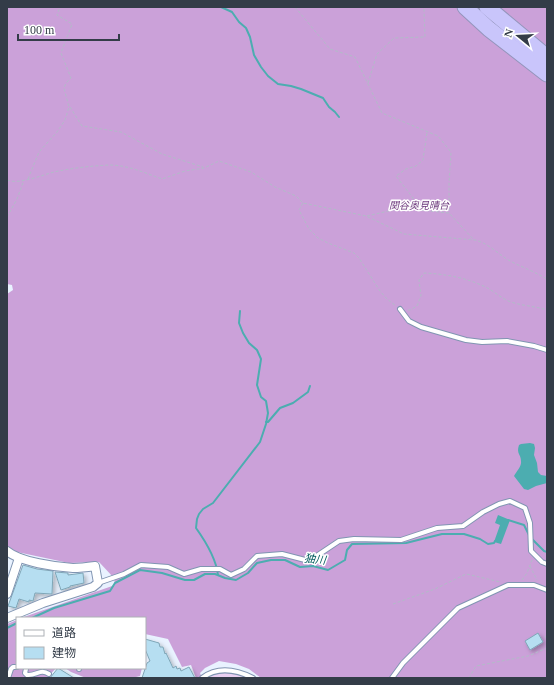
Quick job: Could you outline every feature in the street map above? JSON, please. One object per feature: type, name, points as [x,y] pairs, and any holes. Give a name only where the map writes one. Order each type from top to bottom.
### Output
[{"type":"highway","points":[[465,7],[489,29],[547,74]]},
{"type":"highway","points":[[487,7],[547,57]]},
{"type":"street","points":[[7,551],[19,558],[54,566],[72,568],[95,566],[98,583],[93,587],[43,603],[7,618]]},
{"type":"street","points":[[7,594],[19,558]]},
{"type":"lane","points":[[400,309],[409,322],[466,340],[482,342],[506,341],[547,350]]},
{"type":"lane","points":[[98,583],[124,574],[141,565],[168,567],[184,574],[201,569],[212,569],[220,570],[231,575],[244,569],[257,556],[282,554],[308,561],[339,541],[354,539],[401,540],[437,528],[463,526],[483,512],[498,504],[510,501],[525,508],[530,523],[531,551],[542,562],[547,564]]},
{"type":"lane","points":[[392,678],[403,663],[458,608],[508,585],[534,586],[547,590]]},
{"type":"lane","points":[[8,678],[11,668],[16,667]]},
{"type":"lane","points":[[25,669],[25,673],[28,675],[35,675],[41,671],[49,674]]},
{"type":"lane","points":[[202,678],[207,674],[224,670],[243,673],[253,678]]},
{"type":"path","points":[[60,7],[57,15],[72,24],[61,53],[71,78],[66,83],[64,88],[69,107],[82,126],[122,132],[162,154],[204,168]]},
{"type":"path","points":[[295,7],[330,49],[356,56],[382,113],[438,136],[451,152],[449,213]]},
{"type":"path","points":[[368,84],[377,54],[394,38],[425,37],[424,9],[422,7]]},
{"type":"path","points":[[28,180],[39,152],[57,132],[65,120],[69,107]]},
{"type":"path","points":[[414,209],[413,198],[396,176],[406,169],[416,166],[423,160],[427,131]]},
{"type":"path","points":[[7,180],[11,182],[28,180],[54,172],[110,165],[139,170],[162,179],[185,171],[204,168],[219,161],[251,172],[275,187],[296,196],[303,203],[366,216],[404,234],[475,240],[482,242],[510,260],[547,279]]},
{"type":"path","points":[[7,218],[17,199],[24,180]]},
{"type":"path","points":[[303,203],[299,210],[309,229],[315,236],[328,243],[354,253],[359,258],[380,291],[387,299],[400,309],[410,310],[417,306],[420,296],[420,280],[424,273],[443,274],[461,278],[482,285],[510,302],[547,310]]},
{"type":"path","points":[[366,216],[401,208],[449,213],[475,240]]},
{"type":"path","points":[[518,585],[527,573],[534,554]]},
{"type":"path","points":[[530,566],[540,588]]},
{"type":"path","points":[[393,604],[435,589],[466,574],[508,585]]},
{"type":"path","points":[[469,678],[476,666],[528,656],[547,648]]},
{"type":"shaded area","points":[[229,672],[241,674],[248,678],[207,678],[217,674]]},
{"type":"green space","name":"関谷奥見晴台","points":[[7,7],[547,7],[547,678],[261,678],[249,669],[236,664],[219,661],[205,668],[200,673],[202,678],[196,678],[191,665],[182,667],[168,639],[146,634],[146,617],[24,617],[115,585],[114,578],[99,562],[69,563],[17,552],[7,546],[7,294],[13,290],[12,285],[7,284]]},
{"type":"green space","points":[[16,620],[16,669],[55,669],[47,678],[7,678],[7,624]]},
{"type":"green space","points":[[66,669],[142,669],[140,676],[132,678],[86,678]]},
{"type":"water","points":[[530,443],[534,444],[534,455],[538,472],[541,475],[547,476],[547,483],[528,490],[524,489],[514,476],[521,463],[518,452],[519,445]]},
{"type":"water","points":[[498,515],[510,520],[501,544],[494,542],[500,525],[495,523]]},
{"type":"building","points":[[23,565],[53,571],[52,594],[35,593],[33,601],[29,600],[29,602],[19,599],[16,608],[8,606]]},
{"type":"building","points":[[55,572],[68,573],[68,575],[83,573],[84,583],[70,586],[61,590]]},
{"type":"building","points":[[538,633],[543,642],[530,650],[525,641]]},
{"type":"building","points":[[146,639],[159,643],[160,647],[163,647],[165,654],[166,653],[173,668],[176,666],[177,669],[180,668],[181,671],[189,667],[195,678],[142,678],[147,663],[150,661],[146,651]]},
{"type":"building","points":[[57,669],[60,669],[74,678],[50,678]]},
{"type":"waterway","points":[[221,7],[232,12],[239,22],[246,28],[250,37],[254,55],[268,76],[278,84],[301,89],[323,98],[329,107],[339,117]]},
{"type":"waterway","points":[[218,575],[213,556],[196,528],[197,519],[203,509],[213,503],[260,442],[268,413],[266,401],[261,397],[257,385],[261,359],[257,350],[249,343],[243,333],[239,323],[240,311]]},
{"type":"waterway","points":[[266,422],[268,422],[280,408],[293,403],[308,392],[310,386]]},
{"type":"waterway","name":"㹨川","points":[[508,520],[524,525],[529,535]]},
{"type":"waterway","name":"㹨川","points":[[34,617],[54,608],[110,591],[115,583],[140,570],[162,573],[185,580],[194,580],[205,574],[215,574],[236,580],[248,573],[257,563],[271,560],[285,560],[300,567],[313,566],[328,570],[345,560],[347,550],[352,544],[406,543],[442,534],[464,534],[480,539],[488,544],[494,543],[495,541]]},
{"type":"waterway","name":"㹨川","points":[[532,539],[544,551],[547,552]]},
{"type":"waterway","name":"㹨川","points":[[7,628],[16,624]]}]
